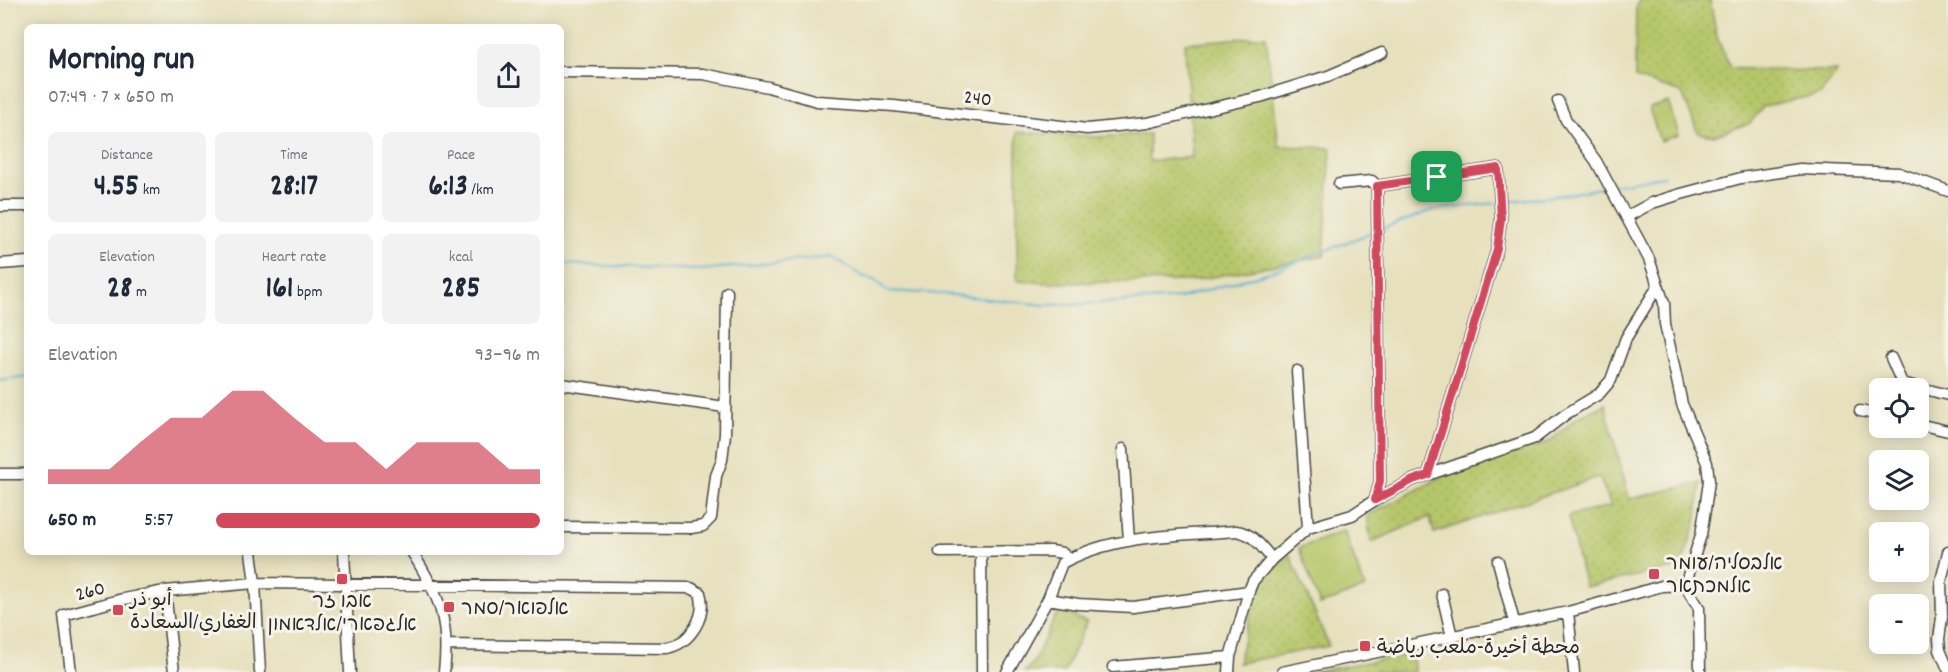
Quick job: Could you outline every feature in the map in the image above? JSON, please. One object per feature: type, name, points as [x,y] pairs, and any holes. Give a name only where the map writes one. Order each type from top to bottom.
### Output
[{"type":"street","name":"240","points":[[564,72],[703,74],[768,87],[817,101],[904,107],[1087,129],[1147,123],[1249,100],[1328,76],[1382,53]]},
{"type":"street","points":[[1558,101],[1566,120],[1596,161],[1649,259],[1664,303],[1665,324],[1682,404],[1707,463],[1709,481],[1701,535],[1685,585],[1699,608],[1700,672]]},
{"type":"street","points":[[1377,186],[1498,168],[1501,219],[1497,249],[1428,475]]},
{"type":"street","points":[[1626,216],[1652,203],[1681,194],[1741,178],[1800,169],[1899,173],[1948,191]]},
{"type":"street","points":[[1339,184],[1372,181],[1377,186],[1380,481],[1375,500]]},
{"type":"street","points":[[0,206],[24,206]]},
{"type":"street","points":[[0,264],[24,262]]},
{"type":"street","points":[[1229,672],[1230,657],[1249,591],[1253,581],[1272,559],[1308,528],[1352,515],[1413,480],[1535,438],[1566,414],[1599,394],[1611,380],[1626,338],[1658,286]]},
{"type":"street","points":[[564,527],[691,528],[703,526],[711,518],[716,476],[722,460],[727,292]]},
{"type":"street","points":[[1891,358],[1902,383],[1948,395]]},
{"type":"street","points":[[1297,371],[1308,528]]},
{"type":"street","points":[[564,384],[725,407]]},
{"type":"street","points":[[1860,411],[1869,413]]},
{"type":"street","points":[[1929,427],[1948,431]]},
{"type":"street","points":[[1123,449],[1129,541]]},
{"type":"street","points":[[0,474],[24,474]]},
{"type":"street","points":[[1007,672],[1048,599],[1062,563],[1080,553],[1129,541],[1236,531],[1246,532],[1272,559]]},
{"type":"street","points":[[940,552],[1051,551],[1069,559]]},
{"type":"street","points":[[981,552],[982,672]]},
{"type":"street","points":[[1948,552],[1941,581],[1942,616],[1939,639],[1940,650],[1948,669]]},
{"type":"street","points":[[251,555],[260,672]]},
{"type":"street","points":[[345,555],[350,672]]},
{"type":"street","points":[[414,555],[433,586],[444,620],[447,645],[444,672]]},
{"type":"street","points":[[1498,561],[1514,622]]},
{"type":"street","name":"260","points":[[71,672],[64,615],[119,600],[165,591],[255,583],[691,588],[700,592],[702,599],[692,634],[684,642],[667,648],[447,645]]},
{"type":"street","points":[[1282,672],[1568,612],[1662,586],[1685,585]]},
{"type":"street","points":[[165,591],[174,672]]},
{"type":"street","points":[[1048,599],[1078,604],[1133,607],[1249,591]]},
{"type":"street","points":[[1442,594],[1452,637]]},
{"type":"street","points":[[1568,612],[1574,672]]},
{"type":"street","points":[[1113,667],[1230,657]]},
{"type":"green space","points":[[1640,0],[1670,0],[1682,5],[1696,0],[1710,0],[1717,37],[1730,68],[1837,71],[1821,94],[1764,106],[1750,123],[1714,136],[1698,133],[1682,93],[1635,78],[1636,5]]},
{"type":"green space","points":[[1266,36],[1279,146],[1331,148],[1324,256],[1191,281],[1050,283],[1017,281],[1017,132],[1097,137],[1149,134],[1149,161],[1192,157],[1185,43]]},
{"type":"green space","points":[[1668,102],[1679,135],[1660,141],[1649,108]]},
{"type":"green space","points":[[1605,404],[1629,499],[1701,483],[1696,523],[1681,566],[1585,587],[1568,516],[1611,506],[1599,477],[1434,533],[1430,517],[1371,542],[1367,516],[1447,474],[1549,442],[1577,418]]},
{"type":"green space","points":[[1344,531],[1365,588],[1320,605],[1299,548]]},
{"type":"green space","points":[[1290,555],[1329,646],[1238,663],[1259,580]]},
{"type":"green space","points":[[1058,610],[1087,622],[1064,672],[1024,672],[1034,662]]},
{"type":"green space","points":[[1413,654],[1414,672],[1312,672]]},
{"type":"waterway","points":[[1613,185],[1664,176]]},
{"type":"waterway","points":[[1504,202],[1605,187]]},
{"type":"waterway","points":[[1382,229],[1433,210],[1495,203]]},
{"type":"waterway","points":[[564,264],[702,270],[832,257],[862,276],[876,281],[887,291],[944,294],[1045,305],[1086,304],[1180,298],[1270,272],[1373,232]]},
{"type":"waterway","points":[[0,381],[24,377]]},
{"type":"place","name":"אלבסליה/עומר אלמכתאר","points":[[1654,574]]},
{"type":"place","name":"אבו זר אלגפארי/אלדאמון","points":[[342,579]]},
{"type":"place","name":"אלפואר/סמר","points":[[449,607]]},
{"type":"place","name":"أبو ذر الغفاري/السعادة","points":[[118,610]]},
{"type":"place","name":"محطة أخيرة-ملعب رياضة","points":[[1365,646]]},
{"type":"route","points":[[1498,168],[1501,219],[1497,249],[1428,475],[1413,480],[1375,500],[1380,481],[1377,186],[1437,177],[1498,168]]}]
